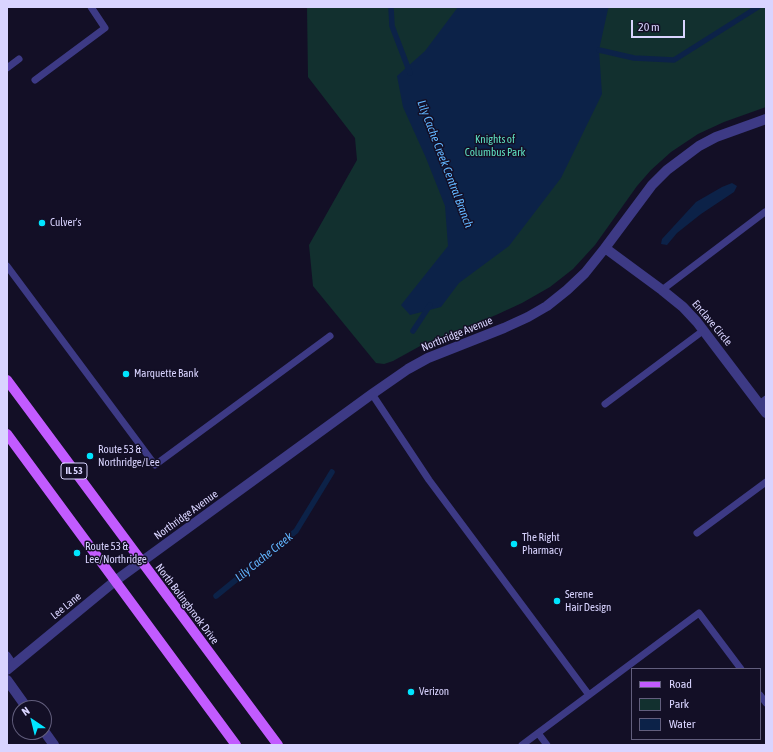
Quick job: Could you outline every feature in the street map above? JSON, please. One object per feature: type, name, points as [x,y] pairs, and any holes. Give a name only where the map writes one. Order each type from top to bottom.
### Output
[{"type":"main road","name":"North Bolingbrook Drive","points":[[7,380],[278,745]]},
{"type":"main road","points":[[8,439],[236,745]]},
{"type":"street","name":"Northridge Avenue","points":[[142,563],[408,369],[428,358],[504,328],[547,306],[585,273],[652,185],[667,170],[705,143],[766,119]]},
{"type":"street","name":"Enclave Circle","points":[[605,248],[683,307],[763,401],[766,413]]},
{"type":"street","name":"Lee Lane","points":[[11,668],[115,581],[142,563]]},
{"type":"street","points":[[7,680],[21,700]]},
{"type":"lane","points":[[35,80],[105,28],[91,7]]},
{"type":"lane","points":[[7,68],[19,59]]},
{"type":"lane","points":[[662,290],[765,212]]},
{"type":"lane","points":[[7,266],[156,466],[330,336]]},
{"type":"lane","points":[[605,404],[704,330]]},
{"type":"lane","points":[[372,394],[429,480],[589,695]]},
{"type":"lane","points":[[697,533],[766,482]]},
{"type":"lane","points":[[522,745],[700,613],[740,668]]},
{"type":"lane","points":[[7,655],[11,668]]},
{"type":"lane","points":[[538,733],[547,745]]},
{"type":"green space","name":"Knights of Columbus Park","points":[[307,7],[766,7],[766,107],[724,122],[698,134],[671,152],[651,170],[637,186],[595,245],[573,269],[550,287],[522,303],[422,345],[393,361],[384,364],[376,363],[313,286],[309,245],[357,160],[355,138],[308,77]]},
{"type":"water","points":[[458,7],[610,7],[608,9],[599,50],[602,94],[561,178],[509,246],[459,283],[441,307],[410,315],[401,305],[448,246],[445,206],[426,158],[403,107],[397,76],[425,51]]},
{"type":"water","points":[[732,183],[737,186],[734,192],[701,214],[677,233],[667,245],[661,244],[662,239],[696,202]]},
{"type":"waterway","name":"Lily Cache Creek Central Branch","points":[[391,7],[392,26],[410,73]]},
{"type":"waterway","points":[[599,50],[634,58],[674,60],[758,7]]},
{"type":"waterway","name":"Lily Cache Creek Central Branch","points":[[413,331],[430,305]]},
{"type":"waterway","name":"Lily Cache Creek","points":[[216,596],[296,531],[332,472]]},
{"type":"place","name":"Culver's","points":[[42,223]]},
{"type":"place","name":"Marquette Bank","points":[[126,374]]},
{"type":"place","name":"Route 53 & Northridge/Lee","points":[[90,456]]},
{"type":"place","name":"The Right Pharmacy","points":[[514,544]]},
{"type":"place","name":"Route 53 & Lee/Northridge","points":[[77,553]]},
{"type":"place","name":"Serene Hair Design","points":[[557,601]]},
{"type":"place","name":"Verizon","points":[[411,692]]}]
